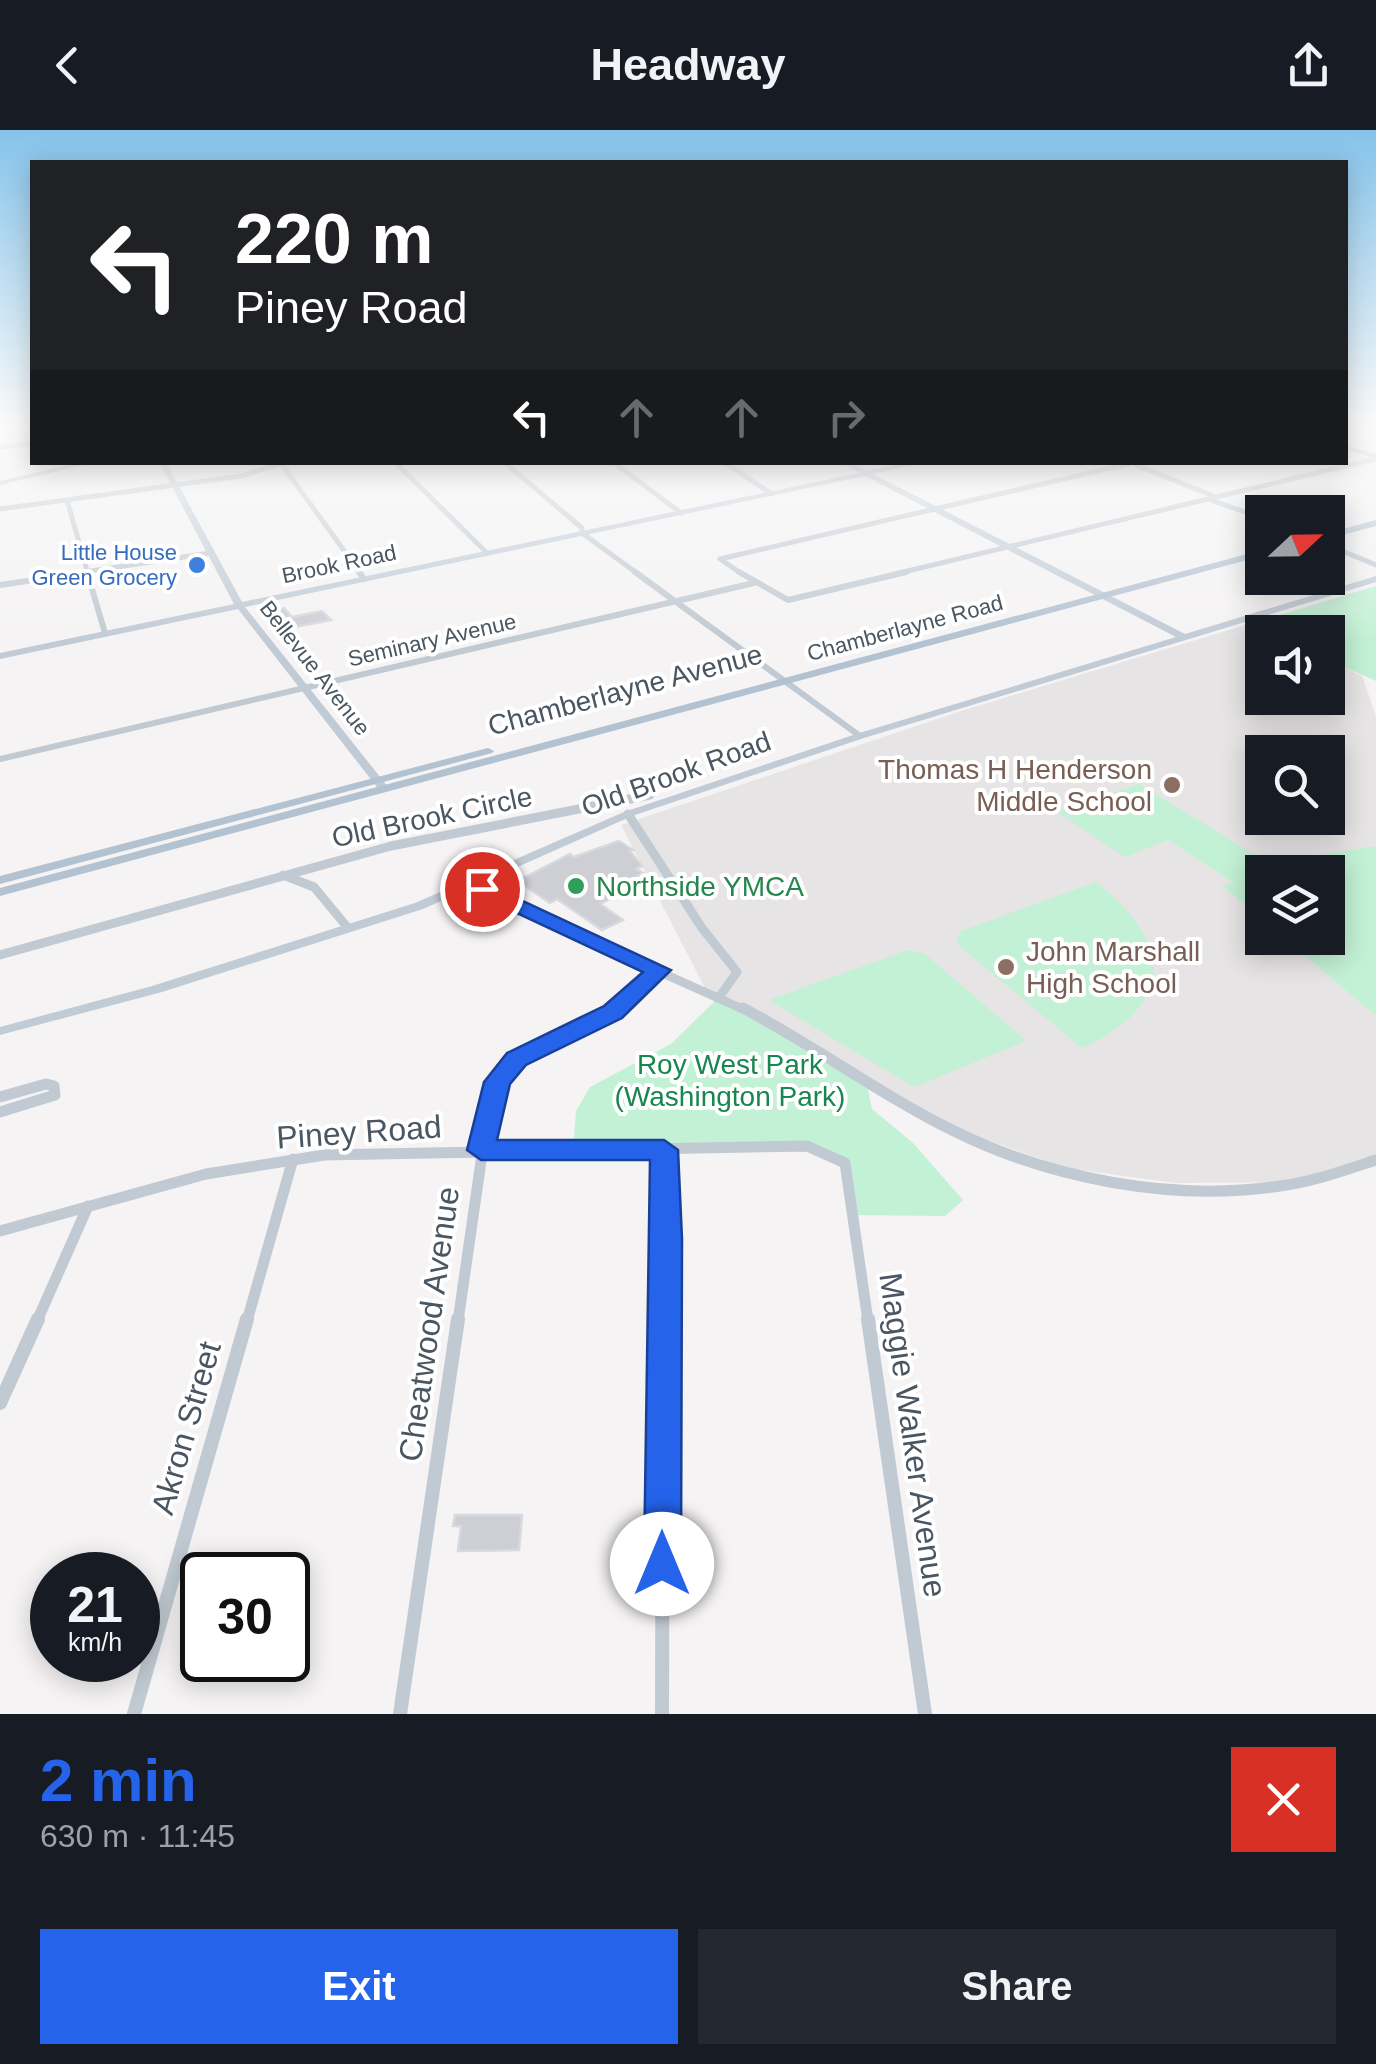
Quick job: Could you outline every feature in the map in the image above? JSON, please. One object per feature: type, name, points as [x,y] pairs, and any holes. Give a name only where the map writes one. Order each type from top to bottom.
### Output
[{"type":"main road","points":[[1345,528],[1376,520]]},
{"type":"main road","name":"Chamberlayne Road","points":[[381,785],[1245,555]]},
{"type":"main road","points":[[0,880],[381,785]]},
{"type":"main road","points":[[0,892],[381,785]]},
{"type":"street","points":[[0,509],[103,495]]},
{"type":"street","name":"Bellevue Avenue","points":[[179,495],[238,603],[381,785]]},
{"type":"street","points":[[304,495],[362,577]]},
{"type":"street","points":[[428,495],[485,551]]},
{"type":"street","points":[[541,495],[675,602],[860,736]]},
{"type":"street","points":[[657,495],[679,511]]},
{"type":"street","name":"Brook Road","points":[[0,653],[755,495]]},
{"type":"street","points":[[905,495],[1184,637]]},
{"type":"street","points":[[994,495],[723,556],[722,562],[779,598],[793,599],[1225,495]]},
{"type":"street","points":[[1206,495],[1245,511]]},
{"type":"street","points":[[67,500],[104,631]]},
{"type":"street","points":[[1345,552],[1376,565]]},
{"type":"street","points":[[0,585],[210,554]]},
{"type":"street","name":"Old Brook Road","points":[[0,1032],[348,928],[473,884],[628,814],[860,736],[1376,579]]},
{"type":"street","name":"Seminary Avenue","points":[[0,759],[754,583]]},
{"type":"street","name":"Old Brook Circle","points":[[3,952],[392,846],[650,795]]},
{"type":"street","points":[[628,814],[702,928],[737,972],[720,996]]},
{"type":"street","name":"Old Brook Circle","points":[[282,875],[314,888],[348,928]]},
{"type":"street","points":[[473,884],[535,917],[720,996],[854,1070],[950,1130],[1052,1169],[1126,1184],[1267,1188],[1376,1160]]},
{"type":"street","name":"Cheatwood Avenue","points":[[400,1714],[481,1150],[498,1082],[516,1059],[613,1012],[659,970]]},
{"type":"street","points":[[0,1097],[46,1084],[54,1086],[56,1094],[0,1112]]},
{"type":"street","name":"Piney Road","points":[[0,1232],[206,1174],[363,1152],[807,1146],[846,1164]]},
{"type":"street","points":[[662,1714],[667,1239],[664,1150]]},
{"type":"street","name":"Akron Street","points":[[134,1714],[293,1159]]},
{"type":"street","name":"Maggie Walker Avenue","points":[[846,1164],[926,1714]]},
{"type":"street","points":[[0,1403],[88,1206]]},
{"type":"shaded area","name":"John Marshall High School","points":[[1245,625],[1245,715],[1345,715],[1345,668],[1362,676],[1376,716],[1376,846],[1342,855],[1245,855],[1245,880],[1224,886],[1245,904],[1245,955],[1304,955],[1376,1016],[1376,1159],[1315,1182],[1175,1183],[1066,1168],[956,1129],[709,996],[621,825],[964,710]]},
{"type":"green space","points":[[1376,586],[1376,681],[1345,667],[1345,615],[1279,615]]},
{"type":"green space","points":[[1139,784],[1255,855],[1245,855],[1245,905],[1223,886],[1233,882],[1168,840],[1125,857],[1058,812]]},
{"type":"green space","points":[[1376,846],[1376,1016],[1304,955],[1345,955],[1345,855],[1325,855]]},
{"type":"green space","points":[[1096,882],[1140,928],[1151,950],[1154,972],[1148,993],[1135,1012],[1113,1031],[1082,1048],[956,943],[961,931]]},
{"type":"green space","points":[[908,950],[924,953],[1026,1041],[914,1087],[769,1000]]},
{"type":"green space","name":"Roy West Park (Washington Park)","points":[[720,996],[865,1076],[872,1109],[913,1143],[963,1200],[945,1216],[853,1215],[845,1163],[827,1152],[573,1150],[576,1111],[590,1087],[671,1044]]},
{"type":"building","points":[[284,608],[292,617],[322,611],[331,620],[279,630],[270,611]]},
{"type":"building","name":"Northside YMCA","points":[[619,841],[633,850],[630,851],[642,866],[636,869],[643,873],[624,883],[631,888],[600,904],[623,920],[602,930],[557,899],[550,903],[518,881],[570,854],[574,857]]},
{"type":"building","points":[[455,1515],[522,1515],[519,1550],[458,1551],[461,1526],[453,1526]]},
{"type":"place","name":"Little House Green Grocery","points":[[197,565]]},
{"type":"place","name":"Thomas H Henderson Middle School","points":[[1172,785]]},
{"type":"place","name":"Northside YMCA","points":[[576,886]]},
{"type":"place","name":"John Marshall High School","points":[[1006,967]]},
{"type":"route","points":[[482,889],[535,917],[659,970],[613,1012],[516,1059],[498,1082],[481,1150],[664,1150],[667,1239],[662,1564]]}]
